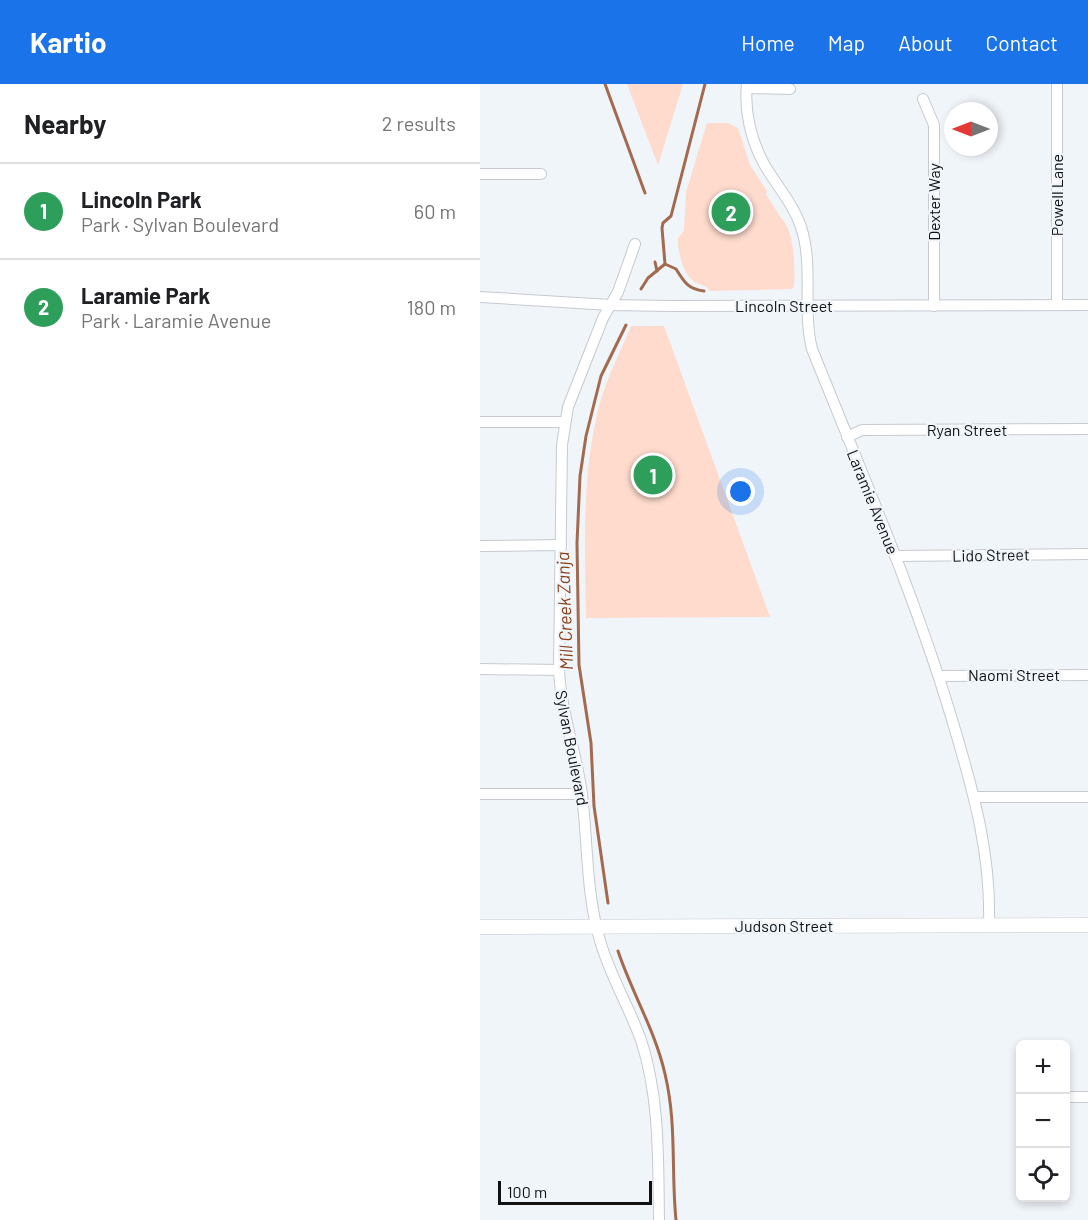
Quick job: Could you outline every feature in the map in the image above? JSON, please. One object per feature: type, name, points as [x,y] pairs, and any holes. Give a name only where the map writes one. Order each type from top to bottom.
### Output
[{"type":"main road","name":"Judson Street","points":[[480,927],[1088,925]]},
{"type":"street","name":"Powell Lane","points":[[1057,84],[1057,305]]},
{"type":"street","name":"Laramie Avenue","points":[[790,89],[747,86],[749,120],[754,143],[764,165],[794,210],[801,227],[807,262],[808,333],[812,349],[895,556],[939,676],[974,797],[988,871],[989,925]]},
{"type":"street","name":"Dexter Way","points":[[923,99],[934,125],[934,306]]},
{"type":"street","points":[[480,174],[541,174]]},
{"type":"street","name":"Sylvan Boulevard","points":[[635,244],[618,292],[603,318],[564,422],[559,670],[560,694],[582,794],[593,912],[607,962],[640,1039],[652,1079],[656,1105],[659,1220]]},
{"type":"street","name":"Lincoln Street","points":[[480,297],[610,305],[1088,305]]},
{"type":"street","points":[[480,422],[564,422]]},
{"type":"street","name":"Ryan Street","points":[[847,437],[862,430],[1088,429]]},
{"type":"street","points":[[480,546],[561,545]]},
{"type":"street","name":"Lido Street","points":[[895,556],[1088,554]]},
{"type":"street","points":[[480,669],[559,670]]},
{"type":"street","name":"Naomi Street","points":[[939,676],[1088,675]]},
{"type":"street","points":[[480,794],[582,794]]},
{"type":"street","points":[[974,797],[1088,797]]},
{"type":"street","points":[[1070,1097],[1088,1098]]},
{"type":"shaded area","points":[[627,84],[683,84],[658,165]]},
{"type":"shaded area","points":[[707,123],[728,123],[738,128],[750,165],[786,224],[792,240],[794,287],[791,289],[710,291],[693,281],[686,273],[680,255],[678,238],[684,231],[686,192]]},
{"type":"shaded area","points":[[631,326],[664,326],[770,617],[586,618],[587,483],[594,430],[603,393]]},
{"type":"waterway","points":[[605,84],[645,193]]},
{"type":"waterway","name":"Mill Creek Zanja","points":[[641,289],[648,278],[665,264],[663,223],[671,216],[705,84]]},
{"type":"waterway","name":"Mill Creek Zanja","points":[[655,262],[657,271]]},
{"type":"waterway","points":[[665,264],[676,269],[690,287],[704,291]]},
{"type":"waterway","name":"Mill Creek Zanja","points":[[608,903],[594,806],[591,743],[579,665],[577,543],[580,476],[586,436],[601,376],[626,325]]},
{"type":"waterway","name":"Mill Creek Zanja","points":[[618,951],[655,1042],[665,1074],[671,1111],[676,1220]]},
{"type":"place","name":"Laramie Park","points":[[731,212]]},
{"type":"place","name":"Lincoln Park","points":[[653,475]]}]
